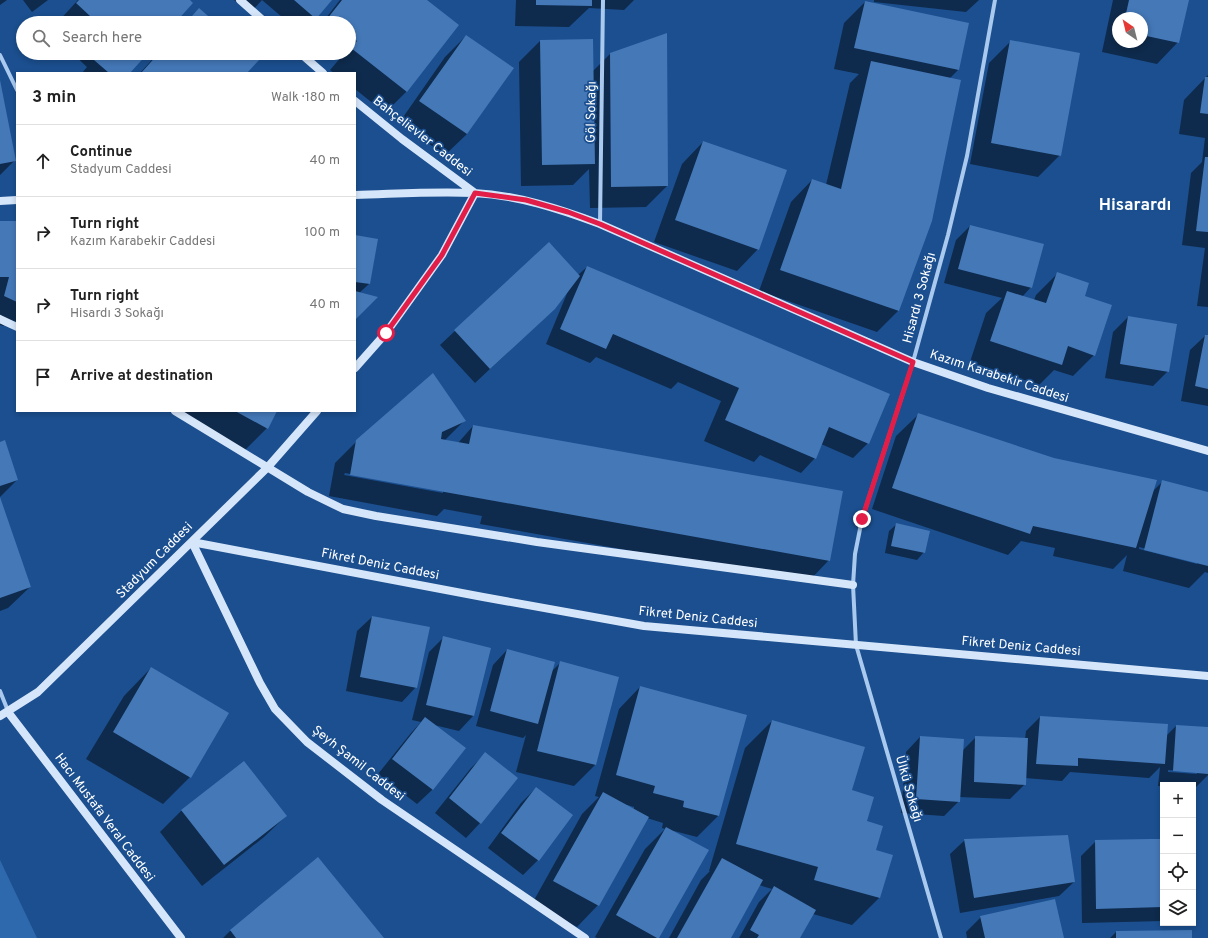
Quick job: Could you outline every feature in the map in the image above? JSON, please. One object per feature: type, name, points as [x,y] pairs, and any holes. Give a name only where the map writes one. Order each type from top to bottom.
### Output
[{"type":"street","points":[[240,0],[258,16]]},
{"type":"street","name":"Göl Sokağı","points":[[600,224],[603,0]]},
{"type":"street","name":"Hisardı 3 Sokağı","points":[[856,645],[853,585],[855,554],[862,519],[913,362],[967,156],[995,0]]},
{"type":"street","points":[[0,55],[16,88]]},
{"type":"street","points":[[308,60],[322,72]]},
{"type":"street","name":"Bahçelievler Caddesi","points":[[356,102],[402,139],[475,193]]},
{"type":"street","points":[[356,367],[386,333],[442,255],[475,193]]},
{"type":"street","name":"Kazım Karabekir Caddesi","points":[[356,195],[475,193],[526,200],[568,212],[600,224],[913,362],[988,388],[1208,451]]},
{"type":"street","points":[[0,201],[16,200]]},
{"type":"street","points":[[0,319],[16,327]]},
{"type":"street","points":[[177,412],[266,468],[308,492],[343,509],[376,516],[537,542],[853,585]]},
{"type":"street","name":"Stadyum Caddesi","points":[[0,716],[38,692],[266,468],[316,412]]},
{"type":"street","name":"Fikret Deniz Caddesi","points":[[192,542],[644,626],[1208,676]]},
{"type":"street","name":"Şeyh Şamil Caddesi","points":[[192,542],[260,683],[275,709],[307,742],[382,800],[585,938]]},
{"type":"street","name":"Ülkü Sokağı","points":[[856,645],[941,938]]},
{"type":"street","points":[[0,691],[8,712]]},
{"type":"street","name":"Hacı Mustafa Veral Caddesi","points":[[8,712],[181,938]]},
{"type":"shaded area","points":[[0,860],[37,938],[0,938]]},
{"type":"building","points":[[79,0],[190,0],[193,3],[181,16],[90,16],[76,3]]},
{"type":"building","points":[[294,0],[332,0],[319,16],[313,16]]},
{"type":"building","points":[[342,0],[427,0],[459,25],[407,92],[356,52],[356,16],[329,16]]},
{"type":"building","points":[[536,0],[592,0],[592,6],[536,5]]},
{"type":"building","points":[[1129,0],[1189,0],[1179,43],[1148,36],[1148,12],[1126,12]]},
{"type":"building","points":[[865,1],[969,23],[959,70],[854,48]]},
{"type":"building","points":[[199,8],[208,16],[192,16]]},
{"type":"building","points":[[667,33],[668,186],[611,187],[610,53]]},
{"type":"building","points":[[466,35],[514,68],[467,134],[419,101]]},
{"type":"building","points":[[593,39],[595,164],[542,165],[540,40]]},
{"type":"building","points":[[1010,40],[1080,53],[1061,156],[991,143]]},
{"type":"building","points":[[94,60],[142,60],[131,72],[108,72]]},
{"type":"building","points":[[153,60],[259,60],[248,72],[142,72]]},
{"type":"building","points":[[871,61],[961,80],[932,221],[899,311],[780,270],[812,179],[841,189]]},
{"type":"building","points":[[1205,77],[1208,77],[1208,114],[1200,113]]},
{"type":"building","points":[[0,80],[16,161],[0,164]]},
{"type":"building","points":[[703,141],[787,170],[759,250],[675,220]]},
{"type":"building","points":[[1205,157],[1208,157],[1208,232],[1196,231]]},
{"type":"building","points":[[0,221],[16,221],[16,302],[4,296],[9,277],[0,277]]},
{"type":"building","points":[[970,225],[1044,244],[1032,288],[958,269]]},
{"type":"building","points":[[356,235],[378,239],[370,284],[356,282]]},
{"type":"building","points":[[549,242],[580,276],[555,309],[490,369],[454,330]]},
{"type":"building","points":[[587,266],[890,394],[869,444],[829,427],[816,459],[725,420],[739,388],[613,334],[606,349],[560,329]]},
{"type":"building","points":[[1057,272],[1089,283],[1085,296],[1112,305],[1095,356],[1068,346],[1062,365],[990,341],[1007,291],[1046,303]]},
{"type":"building","points":[[356,291],[378,297],[356,319]]},
{"type":"building","points":[[1128,316],[1177,324],[1169,372],[1120,364]]},
{"type":"building","points":[[1205,335],[1208,335],[1208,389],[1195,386]]},
{"type":"building","points":[[433,373],[466,421],[442,432],[441,439],[469,444],[473,425],[843,491],[830,561],[350,475],[356,440]]},
{"type":"building","points":[[237,412],[276,412],[268,429]]},
{"type":"building","points":[[918,413],[1054,458],[1157,480],[1136,548],[1033,526],[1030,534],[892,488]]},
{"type":"building","points":[[5,440],[18,480],[0,486],[0,442]]},
{"type":"building","points":[[1162,480],[1208,492],[1208,566],[1144,550]]},
{"type":"building","points":[[0,497],[31,587],[0,598]]},
{"type":"building","points":[[896,523],[930,531],[925,553],[891,546]]},
{"type":"building","points":[[372,616],[430,627],[417,688],[360,677]]},
{"type":"building","points":[[443,636],[491,648],[474,716],[426,705]]},
{"type":"building","points":[[507,649],[555,662],[538,724],[490,711]]},
{"type":"building","points":[[560,661],[619,677],[596,765],[537,751]]},
{"type":"building","points":[[151,667],[229,713],[191,778],[113,732]]},
{"type":"building","points":[[640,686],[747,715],[719,816],[683,807],[684,801],[653,793],[655,786],[616,775]]},
{"type":"building","points":[[1040,716],[1168,724],[1165,764],[1078,758],[1078,766],[1036,764]]},
{"type":"building","points":[[425,717],[466,748],[433,790],[392,759]]},
{"type":"building","points":[[772,720],[865,747],[852,790],[874,797],[867,821],[883,826],[876,850],[893,855],[880,898],[814,880],[818,867],[736,844]]},
{"type":"building","points":[[1176,725],[1208,727],[1208,774],[1173,771]]},
{"type":"building","points":[[920,736],[964,739],[960,802],[916,799]]},
{"type":"building","points":[[975,736],[1028,738],[1026,785],[974,782]]},
{"type":"building","points":[[485,752],[518,778],[481,824],[449,798]]},
{"type":"building","points":[[244,761],[287,816],[224,865],[181,810]]},
{"type":"building","points":[[536,787],[573,815],[539,861],[501,833]]},
{"type":"building","points":[[603,792],[649,817],[599,906],[553,881]]},
{"type":"building","points":[[666,827],[709,850],[659,938],[657,938],[616,915]]},
{"type":"building","points":[[1068,835],[1075,882],[974,898],[964,839]]},
{"type":"building","points":[[1160,839],[1160,907],[1096,909],[1095,840]]},
{"type":"building","points":[[318,857],[384,938],[236,938],[230,930]]},
{"type":"building","points":[[722,858],[763,880],[731,938],[677,938]]},
{"type":"building","points":[[774,886],[816,910],[800,938],[757,938],[759,935],[750,930]]},
{"type":"building","points":[[1055,899],[1064,938],[985,938],[980,916]]},
{"type":"building","points":[[1192,930],[1192,938],[1116,938],[1116,931]]},
{"type":"district","name":"Hisarardı","points":[[1135,206]]},
{"type":"route","points":[[386,333],[442,255],[475,193],[526,200],[568,212],[600,224],[913,362],[862,519]]}]
